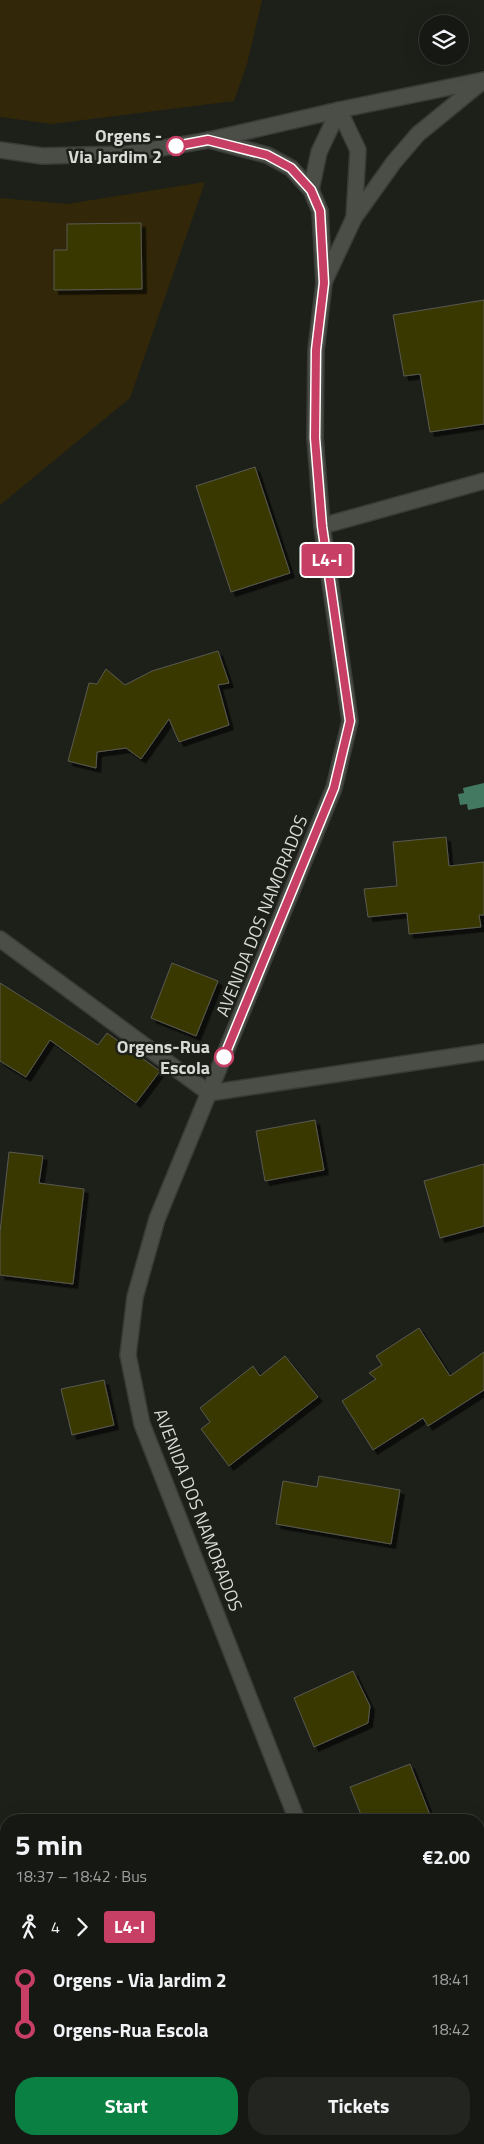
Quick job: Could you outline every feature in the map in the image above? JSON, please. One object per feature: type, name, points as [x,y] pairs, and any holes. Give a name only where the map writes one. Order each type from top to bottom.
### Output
[{"type":"street","points":[[0,150],[42,156],[127,154],[208,140],[484,80]]},
{"type":"street","points":[[324,283],[354,218],[394,162],[418,134],[484,80]]},
{"type":"street","points":[[311,190],[319,152],[339,110]]},
{"type":"street","points":[[339,110],[358,150],[354,218]]},
{"type":"street","points":[[208,140],[267,155],[291,168],[311,190],[320,211],[324,283]]},
{"type":"street","name":"AVENIDA DOS NAMORADOS","points":[[295,1814],[142,1424],[128,1355],[135,1297],[157,1220],[334,788],[350,721],[322,526],[315,438],[316,350],[324,283]]},
{"type":"street","points":[[322,526],[484,481]]},
{"type":"street","points":[[0,939],[209,1093],[484,1052]]},
{"type":"shaded area","points":[[0,0],[262,0],[247,64],[234,101],[52,124],[0,117]]},
{"type":"shaded area","points":[[205,182],[130,398],[0,505],[0,198],[67,204]]},
{"type":"shaded area","points":[[484,783],[484,807],[468,810],[467,804],[460,805],[458,794],[464,793],[463,788]]},
{"type":"building","points":[[141,223],[142,289],[54,290],[54,250],[67,250],[67,224]]},
{"type":"building","points":[[484,300],[484,424],[430,432],[420,374],[404,376],[393,315]]},
{"type":"building","points":[[255,467],[290,573],[231,592],[196,486]]},
{"type":"building","points":[[218,651],[229,683],[218,685],[229,725],[179,742],[169,719],[141,759],[126,748],[97,752],[96,768],[68,761],[89,683],[97,684],[106,669],[125,685],[152,671]]},
{"type":"building","points":[[446,837],[449,866],[484,862],[484,915],[479,915],[481,927],[409,934],[407,913],[368,917],[364,889],[397,886],[393,842]]},
{"type":"building","points":[[172,963],[218,981],[196,1036],[151,1018]]},
{"type":"building","points":[[0,983],[98,1045],[107,1033],[160,1071],[136,1103],[50,1040],[26,1077],[0,1061]]},
{"type":"building","points":[[315,1120],[324,1170],[265,1181],[256,1131]]},
{"type":"building","points":[[9,1152],[43,1156],[39,1183],[84,1189],[73,1284],[0,1275],[0,1232]]},
{"type":"building","points":[[484,1164],[484,1226],[440,1238],[424,1181]]},
{"type":"building","points":[[419,1328],[450,1376],[484,1352],[484,1390],[428,1426],[423,1418],[373,1450],[342,1401],[376,1379],[369,1373],[382,1365],[376,1356]]},
{"type":"building","points":[[285,1356],[318,1397],[229,1466],[201,1429],[210,1422],[200,1408],[253,1366],[260,1376]]},
{"type":"building","points":[[104,1380],[114,1425],[72,1435],[61,1389]]},
{"type":"building","points":[[319,1476],[400,1490],[391,1544],[276,1524],[283,1481],[317,1487]]},
{"type":"building","points":[[353,1671],[370,1706],[368,1723],[314,1747],[294,1698]]},
{"type":"building","points":[[410,1764],[430,1814],[361,1814],[350,1787]]},
{"type":"bus line","name":"L4-I","points":[[176,146],[208,140],[267,155],[291,168],[311,190],[320,211],[324,283],[316,350],[315,438],[322,526],[350,721],[334,788],[224,1057]]},
{"type":"place","name":"Orgens - Via Jardim 2","points":[[176,146]]},
{"type":"place","name":"Orgens-Rua Escola","points":[[224,1057]]}]
